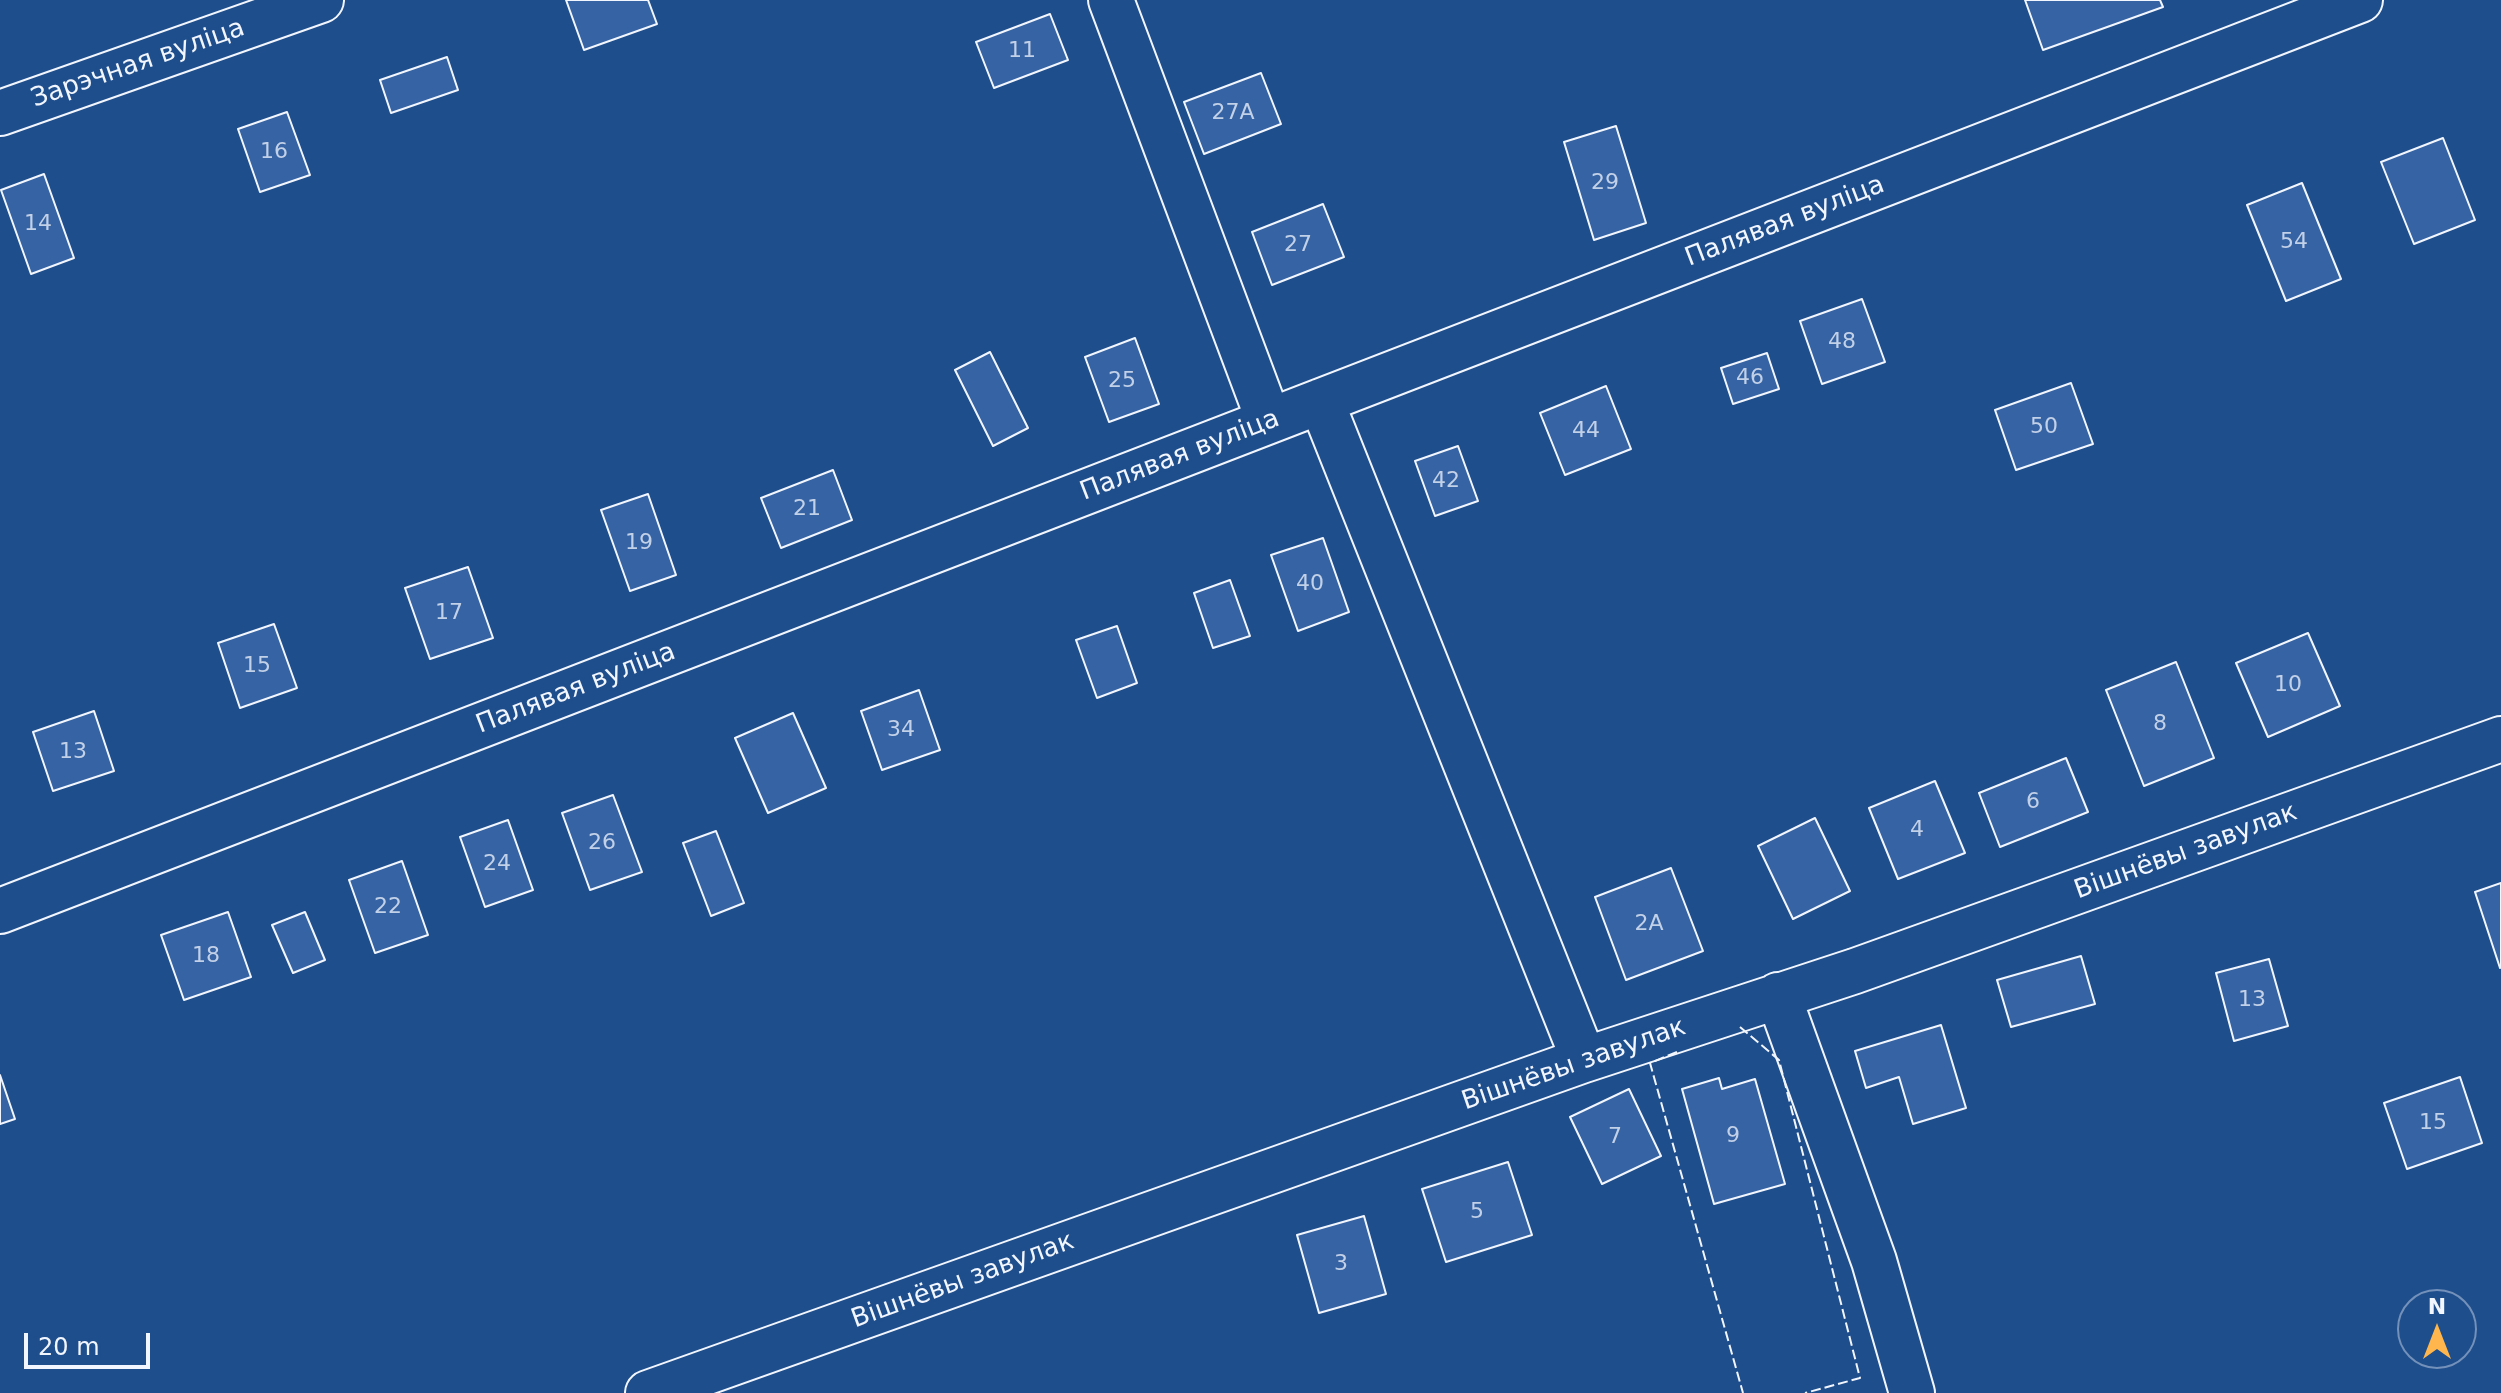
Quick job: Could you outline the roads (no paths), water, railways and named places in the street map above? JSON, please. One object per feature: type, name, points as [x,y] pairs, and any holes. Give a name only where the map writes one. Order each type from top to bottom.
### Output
[{"type":"street","name":"Зарэчная вуліца","points":[[0,113],[321,0]]},
{"type":"street","points":[[1111,0],[1269,421]]},
{"type":"street","name":"Палявая вуліца","points":[[0,911],[2360,0]]},
{"type":"street","points":[[1321,401],[1584,1060]]},
{"type":"street","name":"Вішнёвы завулак","points":[[648,1393],[1584,1060],[1855,971],[2501,739]]},
{"type":"street","points":[[1778,995],[1874,1261],[1912,1393]]}]
